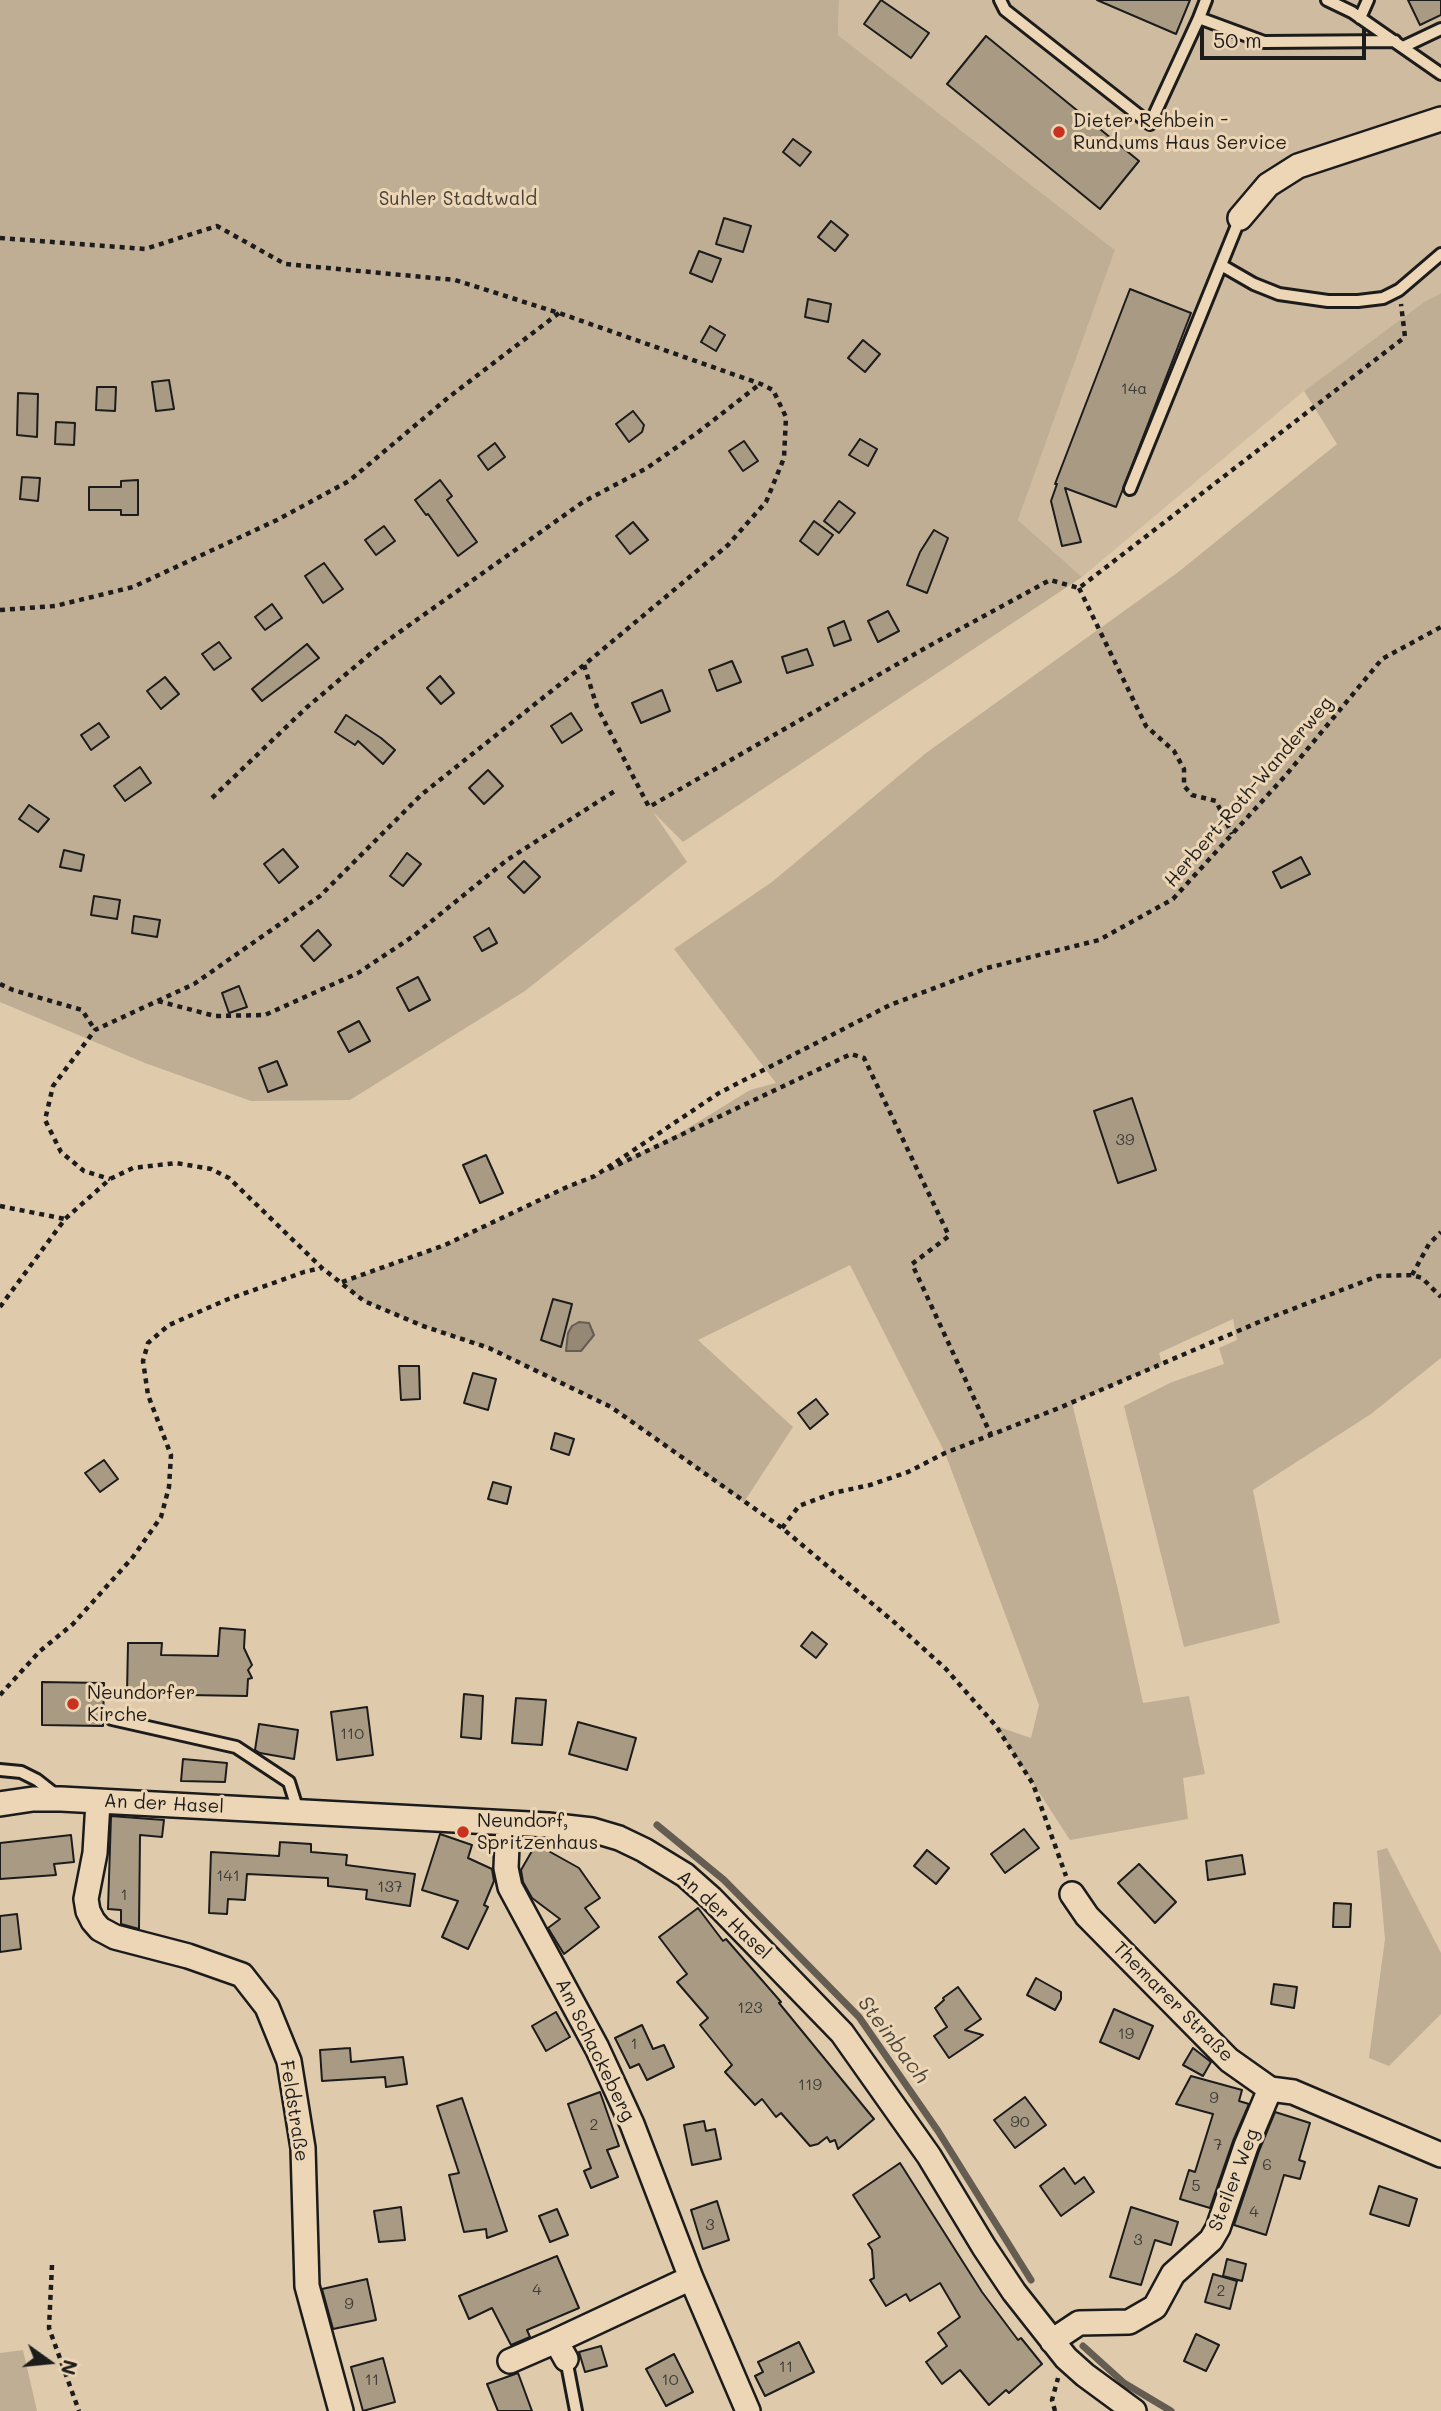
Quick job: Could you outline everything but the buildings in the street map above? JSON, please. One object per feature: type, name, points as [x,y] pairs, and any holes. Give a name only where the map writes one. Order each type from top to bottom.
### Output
[{"type":"street","points":[[1240,218],[1268,185],[1298,166],[1441,118]]},
{"type":"street","name":"An der Hasel","points":[[0,1804],[33,1799],[61,1799],[508,1823],[592,1830],[619,1838],[685,1875],[711,1898],[842,2033],[929,2156],[1014,2292],[1052,2341],[1085,2375],[1134,2411]]},
{"type":"street","name":"Feldstraße","points":[[98,1802],[95,1853],[86,1899],[93,1921],[100,1929],[115,1937],[188,1956],[242,1975],[267,2007],[289,2061],[303,2148],[307,2286],[341,2411]]},
{"type":"street","name":"Am Schackeberg","points":[[508,1823],[506,1868],[510,1887],[597,2048],[628,2113],[691,2278],[748,2411]]},
{"type":"street","name":"Themarer Straße","points":[[1072,1894],[1087,1916],[1229,2060],[1270,2089],[1293,2092],[1441,2155]]},
{"type":"street","name":"Steiler Weg","points":[[1052,2341],[1079,2323],[1129,2322],[1155,2307],[1173,2274],[1211,2240],[1218,2228],[1246,2146],[1270,2089]]},
{"type":"street","points":[[510,2361],[561,2350],[691,2278]]},
{"type":"lane","points":[[1000,0],[1005,9],[1150,124],[1206,0]]},
{"type":"lane","points":[[1327,0],[1360,18],[1441,74]]},
{"type":"lane","points":[[1360,18],[1368,0]]},
{"type":"lane","points":[[1199,18],[1264,42],[1399,44],[1441,29]]},
{"type":"lane","points":[[1130,489],[1240,218]]},
{"type":"lane","points":[[1221,265],[1254,284],[1279,294],[1358,301],[1383,298],[1399,290],[1441,254]]},
{"type":"lane","points":[[112,1719],[236,1747],[289,1782],[299,1812]]},
{"type":"lane","points":[[0,1770],[21,1772],[37,1780],[61,1799]]},
{"type":"lane","points":[[561,2350],[576,2411]]},
{"type":"path","points":[[0,238],[145,249],[217,226],[285,264],[455,280],[559,313],[761,384],[773,390],[786,417],[784,458],[766,502],[728,545],[584,665],[421,795],[320,896],[194,984],[95,1030],[53,1086],[45,1121],[61,1152],[84,1171],[110,1178]]},
{"type":"path","points":[[1079,588],[1405,337],[1399,290]]},
{"type":"path","points":[[0,610],[55,606],[134,587],[277,520],[349,481],[449,397],[559,313]]},
{"type":"path","points":[[212,798],[306,708],[377,648],[583,502],[647,468],[761,384]]},
{"type":"path","points":[[584,665],[597,707],[649,807],[1050,580],[1079,588],[1146,726],[1174,751],[1184,769],[1184,786],[1192,795],[1216,801],[1232,834]]},
{"type":"path","name":"Herbert-Roth-Wanderweg","points":[[341,1283],[445,1245],[595,1176],[719,1093],[890,1005],[988,968],[1099,940],[1174,899],[1286,775],[1382,659],[1441,627]]},
{"type":"path","points":[[157,1001],[215,1016],[265,1015],[358,973],[412,937],[507,860],[618,789]]},
{"type":"path","points":[[0,984],[82,1010],[95,1030]]},
{"type":"path","points":[[595,1176],[851,1054],[864,1058],[949,1236],[912,1264],[991,1435]]},
{"type":"path","points":[[0,1307],[65,1219],[110,1178],[133,1168],[176,1163],[211,1169],[229,1178],[322,1268],[364,1301],[422,1326],[489,1348],[611,1407],[782,1528],[894,1622],[946,1669],[996,1726],[1033,1784],[1072,1894]]},
{"type":"path","points":[[0,1206],[65,1219]]},
{"type":"path","points":[[1412,1275],[1429,1244],[1441,1232]]},
{"type":"path","points":[[0,1695],[40,1651],[73,1624],[133,1557],[161,1517],[169,1487],[171,1455],[148,1395],[143,1361],[148,1343],[169,1325],[180,1320],[304,1272],[322,1268]]},
{"type":"path","points":[[782,1528],[799,1506],[833,1493],[870,1485],[908,1472],[945,1453],[1059,1408],[1259,1322],[1378,1276],[1412,1275],[1422,1278],[1441,1297]]},
{"type":"path","points":[[52,2265],[49,2328],[79,2411]]},
{"type":"path","points":[[1052,2400],[1055,2411]]},
{"type":"shaded area","points":[[839,0],[1441,0],[1441,293],[1424,302],[1304,391],[1082,577],[1018,520],[1115,250],[838,35]]},
{"type":"shaded area","points":[[579,1322],[589,1323],[594,1335],[581,1351],[566,1351],[568,1333],[572,1326]]},
{"type":"green space","name":"Suhler Stadtwald","points":[[0,0],[839,0],[838,35],[1115,250],[1018,520],[1082,577],[683,842],[653,812],[687,862],[525,991],[350,1100],[251,1101],[145,1063],[0,1002]]},
{"type":"green space","points":[[1441,293],[1441,1358],[1371,1414],[1253,1490],[1280,1623],[1184,1647],[1124,1406],[1172,1382],[1224,1364],[1219,1348],[1237,1340],[1233,1319],[1159,1353],[1162,1364],[1072,1403],[1143,1703],[1189,1696],[1205,1774],[1183,1778],[1188,1819],[1070,1840],[996,1726],[1031,1738],[1039,1705],[945,1453],[850,1265],[698,1340],[793,1427],[744,1502],[611,1407],[489,1348],[423,1326],[364,1301],[341,1283],[445,1245],[595,1176],[680,1133],[750,1090],[776,1083],[674,949],[772,882],[926,753],[1177,573],[1337,444],[1304,391],[1424,302]]},
{"type":"green space","points":[[1387,1848],[1441,1953],[1441,2014],[1389,2066],[1369,2058],[1385,1939],[1377,1851]]},
{"type":"green space","points":[[23,2350],[37,2411],[0,2411],[0,2353]]},
{"type":"waterway","name":"Steinbach","points":[[657,1825],[724,1880],[859,2017],[938,2131],[1031,2280]]},
{"type":"waterway","name":"Steinbach","points":[[1083,2346],[1124,2383],[1171,2411]]},
{"type":"place","name":"Dieter Rehbein - Rund ums Haus Service","points":[[1059,132]]},
{"type":"place","name":"Neundorfer Kirche","points":[[73,1704]]},
{"type":"place","name":"Neundorf, Spritzenhaus","points":[[463,1832]]}]
